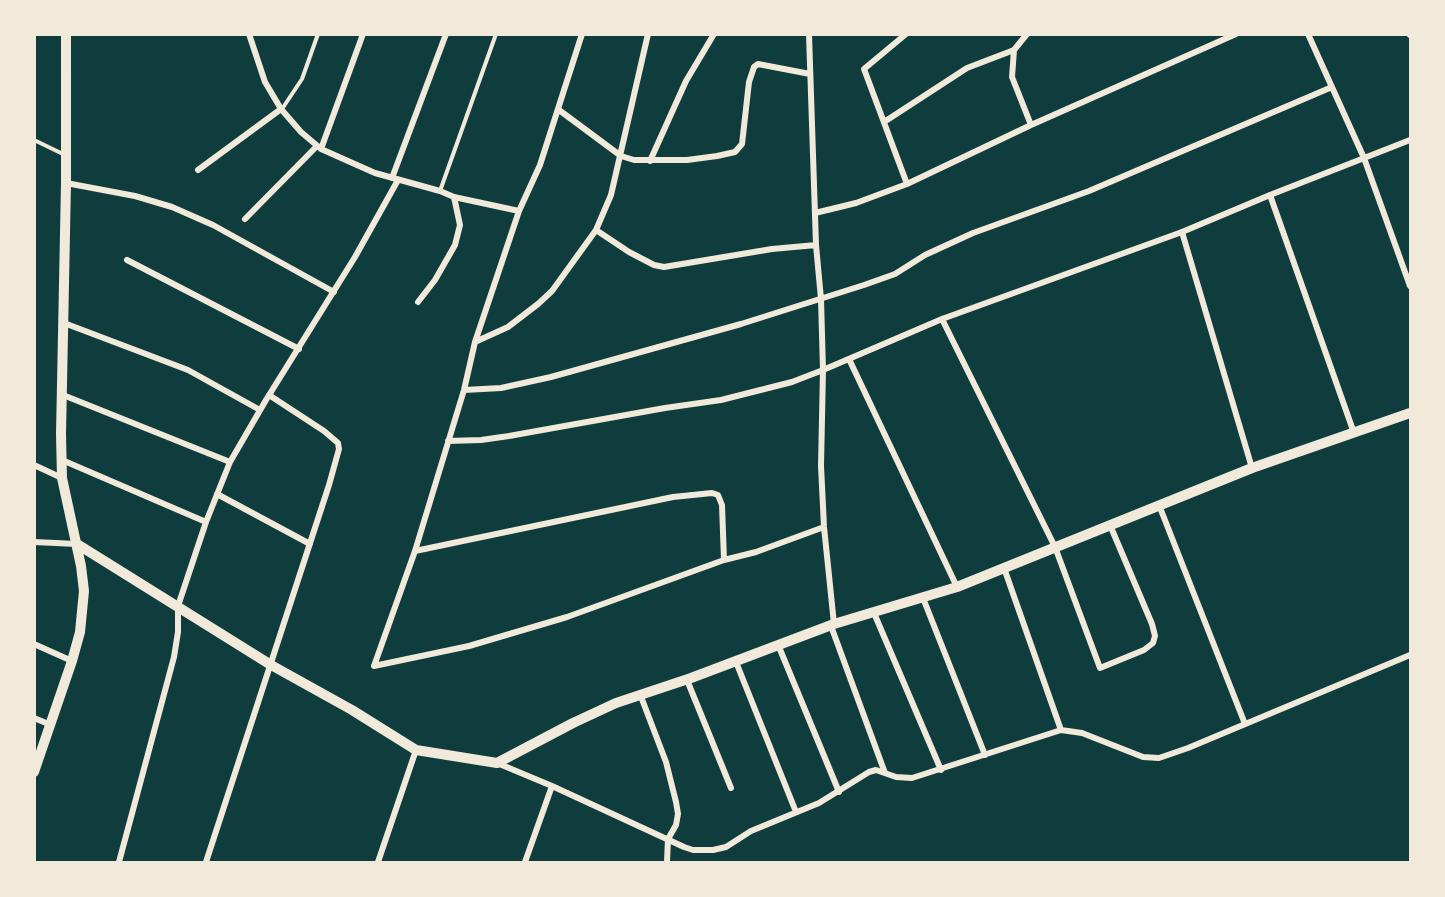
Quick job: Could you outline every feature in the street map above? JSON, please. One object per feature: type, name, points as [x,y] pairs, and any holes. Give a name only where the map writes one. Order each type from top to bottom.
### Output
[{"type":"street","points":[[34,772],[52,726],[72,661],[80,632],[84,591],[77,544],[62,478],[61,460],[66,34]]},
{"type":"street","points":[[249,34],[265,82],[281,110],[319,147],[361,168],[395,179],[454,197],[519,211]]},
{"type":"street","points":[[245,219],[319,147],[363,34]]},
{"type":"street","points":[[119,862],[174,657],[178,632],[178,606],[217,494],[230,462],[334,292],[395,179],[446,34]]},
{"type":"street","points":[[582,34],[540,165],[519,211],[475,342],[464,390],[415,551],[374,666],[469,646],[567,617],[724,560],[756,552],[824,527]]},
{"type":"street","points":[[475,342],[508,327],[552,291],[596,230],[609,202],[648,34]]},
{"type":"street","points":[[650,161],[686,81],[714,34]]},
{"type":"street","points":[[809,34],[816,244],[821,299],[824,527],[832,625],[885,773]]},
{"type":"street","points":[[906,34],[864,69],[907,184]]},
{"type":"street","points":[[884,122],[967,68],[1014,50],[1027,34]]},
{"type":"street","points":[[815,213],[856,203],[907,184],[1031,125],[1236,34]]},
{"type":"street","points":[[1308,34],[1364,158],[1408,271],[1410,286]]},
{"type":"street","points":[[1014,50],[1012,77],[1031,125]]},
{"type":"street","points":[[559,110],[621,156],[650,161],[687,160],[737,151],[742,144],[750,73],[758,64],[810,74]]},
{"type":"street","points":[[464,390],[501,388],[551,377],[721,330],[895,274],[925,255],[973,233],[1089,191],[1332,87]]},
{"type":"street","points":[[198,170],[281,110]]},
{"type":"street","points":[[448,441],[509,436],[721,400],[761,391],[823,370],[942,319],[1182,232],[1410,140]]},
{"type":"street","points":[[66,183],[135,196],[172,207],[213,225],[334,292]]},
{"type":"street","points":[[1269,195],[1354,433]]},
{"type":"street","points":[[418,302],[435,280],[455,245],[460,225],[454,197]]},
{"type":"street","points":[[596,230],[629,252],[654,265],[664,267],[816,244]]},
{"type":"street","points":[[1182,232],[1252,468]]},
{"type":"street","points":[[127,260],[299,349]]},
{"type":"street","points":[[942,319],[1055,547],[1100,668],[1144,650],[1154,640],[1152,624],[1110,525]]},
{"type":"street","points":[[64,323],[188,370],[260,410]]},
{"type":"street","points":[[849,359],[957,587]]},
{"type":"street","points":[[63,395],[230,462]]},
{"type":"street","points":[[207,862],[337,458],[338,443],[324,431],[269,395]]},
{"type":"street","points":[[496,763],[595,712],[640,694],[779,647],[832,625],[957,587],[1252,468],[1410,413]]},
{"type":"street","points":[[61,460],[206,522]]},
{"type":"street","points":[[34,465],[62,478]]},
{"type":"street","points":[[415,551],[673,497],[712,493],[718,495],[722,506],[724,560]]},
{"type":"street","points":[[217,494],[310,544]]},
{"type":"street","points":[[1159,504],[1245,724]]},
{"type":"street","points":[[34,542],[77,544],[271,665],[352,710],[416,750],[496,763],[693,850],[720,848],[736,842],[751,831],[808,809],[869,772],[876,770],[896,777],[912,778],[1061,730],[1082,733],[1143,757],[1159,758],[1410,655]]},
{"type":"street","points":[[1004,568],[1061,730]]},
{"type":"street","points":[[923,598],[985,755]]},
{"type":"street","points":[[874,613],[941,770]]},
{"type":"street","points":[[34,644],[72,661]]},
{"type":"street","points":[[779,647],[839,792]]},
{"type":"street","points":[[736,662],[796,812]]},
{"type":"street","points":[[687,680],[731,788]]},
{"type":"street","points":[[640,694],[673,785],[678,814],[676,825],[668,839],[667,862]]},
{"type":"street","points":[[34,718],[52,726]]},
{"type":"street","points":[[378,862],[416,750]]},
{"type":"street","points":[[525,862],[552,786]]},
{"type":"lane","points":[[281,110],[302,79],[318,34]]},
{"type":"lane","points":[[440,191],[496,34]]},
{"type":"lane","points":[[34,140],[66,156]]}]
